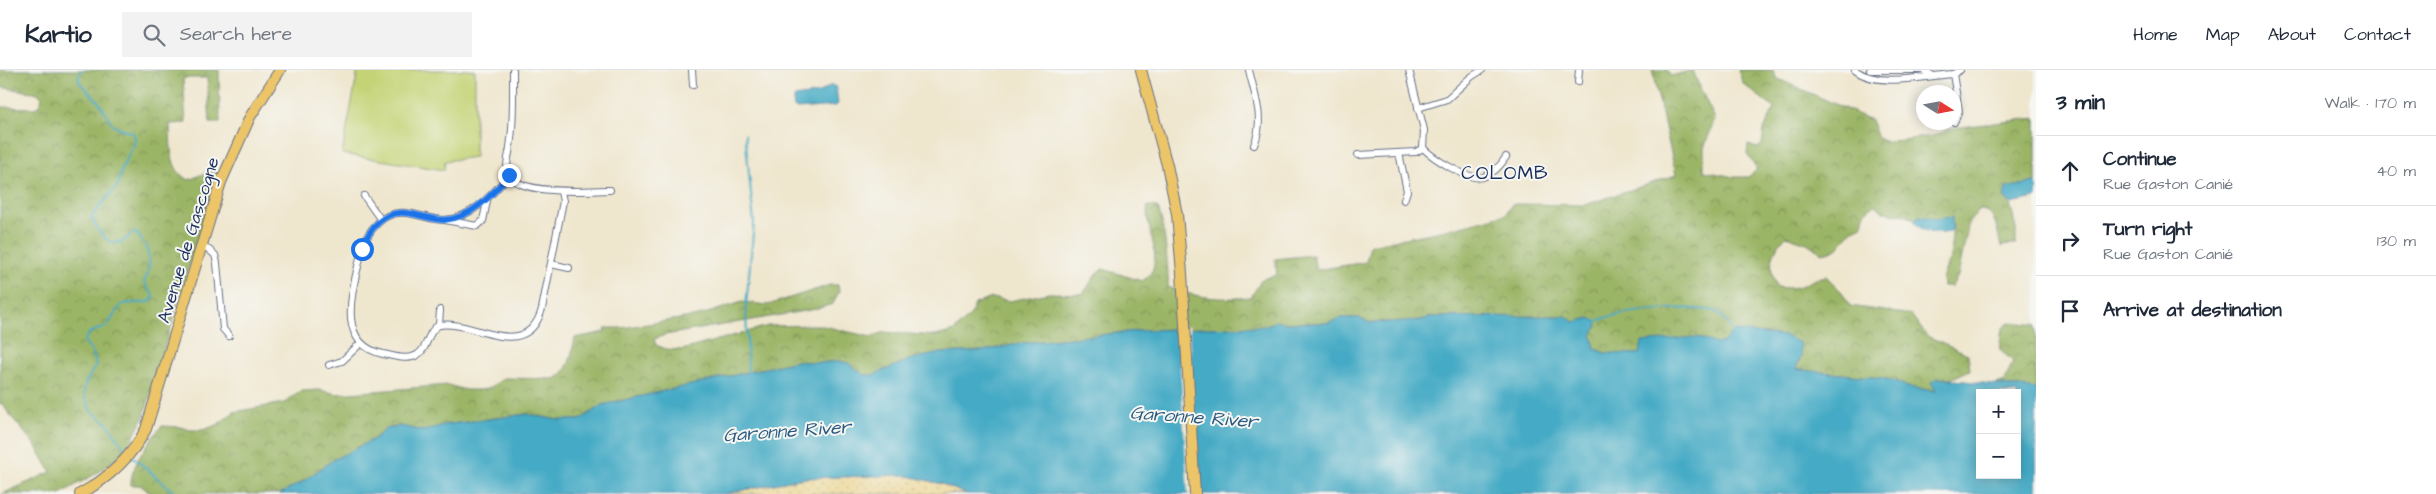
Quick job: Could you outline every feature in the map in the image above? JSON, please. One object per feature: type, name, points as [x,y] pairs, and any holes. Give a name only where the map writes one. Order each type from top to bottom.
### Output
[{"type":"main road","name":"Avenue de Gascogne","points":[[80,494],[110,474],[127,458],[146,429],[202,244],[234,151],[256,106],[280,70]]},
{"type":"main road","points":[[1137,70],[1168,188],[1180,273],[1191,494]]},
{"type":"main road","points":[[1141,70],[1172,186],[1195,494]]},
{"type":"street","points":[[513,70],[512,128],[507,169],[509,175],[520,184],[561,192],[610,190]]},
{"type":"street","points":[[692,70],[693,85]]},
{"type":"street","points":[[1250,70],[1261,121],[1254,145]]},
{"type":"street","points":[[1409,70],[1424,130],[1423,148],[1435,160],[1479,178],[1500,166],[1506,157]]},
{"type":"street","points":[[1418,108],[1447,99],[1470,77],[1482,70]]},
{"type":"street","points":[[1578,82],[1579,70]]},
{"type":"street","points":[[1855,70],[1868,78],[1881,80],[1953,74],[1960,70]]},
{"type":"street","points":[[1870,70],[1923,70],[1933,75]]},
{"type":"street","points":[[1953,74],[1955,85]]},
{"type":"street","points":[[1358,155],[1416,152],[1423,148]]},
{"type":"street","points":[[1399,153],[1407,191],[1404,200]]},
{"type":"street","points":[[443,220],[470,211],[487,201],[509,175]]},
{"type":"street","points":[[438,325],[511,337],[527,332],[539,318],[563,201],[561,192]]},
{"type":"street","points":[[364,196],[381,220]]},
{"type":"street","points":[[440,310],[438,325],[430,332],[421,352],[410,358],[380,353],[361,343],[353,332],[350,310],[364,240],[381,220],[404,212],[477,226],[483,221],[487,201]]},
{"type":"street","points":[[202,244],[215,256],[223,329],[229,336]]},
{"type":"street","points":[[551,264],[569,268]]},
{"type":"street","points":[[329,365],[342,361],[361,343]]},
{"type":"green space","points":[[0,70],[219,70],[220,123],[210,123],[207,78],[183,78],[186,123],[170,124],[172,156],[177,170],[182,176],[189,180],[209,171],[217,173],[144,416],[132,440],[117,458],[97,473],[60,494],[2,494],[51,472],[36,446],[3,404],[0,404],[0,107],[35,108],[39,106],[42,98],[38,93],[0,87]]},
{"type":"green space","points":[[358,70],[475,70],[475,157],[445,161],[444,170],[342,154]]},
{"type":"green space","points":[[1652,70],[1667,70],[1671,76],[1693,70],[1715,119],[1704,148],[1704,171],[1734,177],[1748,177],[1757,170],[1747,154],[1748,145],[1757,148],[1762,145],[1764,130],[1774,108],[1743,84],[1738,70],[1773,70],[1776,78],[1871,120],[1878,138],[1886,142],[1933,136],[1947,130],[1961,130],[1961,127],[2036,118],[2036,182],[2006,188],[2007,201],[2010,203],[2016,229],[2016,244],[2001,246],[1993,218],[1986,211],[1980,210],[1969,222],[1958,276],[1952,286],[1943,286],[1942,279],[1950,257],[1953,224],[1920,216],[1915,219],[1901,214],[1883,212],[1876,205],[1869,208],[1865,213],[1862,226],[1851,231],[1836,250],[1822,253],[1807,243],[1786,236],[1774,254],[1771,266],[1777,287],[1798,287],[1826,276],[1841,291],[1850,306],[1911,315],[1927,336],[1968,354],[1970,370],[1948,380],[1937,378],[1937,391],[1907,387],[1896,381],[1881,378],[1796,369],[1801,356],[1785,336],[1733,331],[1724,342],[1717,344],[1696,337],[1636,354],[1605,353],[1595,349],[1592,335],[1597,327],[1590,318],[1574,322],[1566,317],[1559,316],[1429,317],[1422,320],[1371,323],[1359,318],[1340,318],[1329,323],[1284,323],[1277,321],[1264,326],[1147,330],[1023,343],[983,351],[941,353],[912,359],[873,375],[864,375],[840,361],[819,363],[797,361],[602,405],[580,420],[558,420],[527,414],[444,425],[424,431],[400,426],[386,429],[374,439],[333,460],[302,482],[280,494],[152,494],[140,485],[131,485],[137,462],[162,426],[203,430],[217,425],[234,412],[284,403],[301,391],[319,390],[338,394],[448,385],[466,390],[478,390],[488,389],[504,378],[555,379],[567,366],[575,338],[605,332],[606,328],[622,328],[698,316],[742,302],[768,305],[830,285],[838,285],[839,291],[833,304],[816,309],[665,335],[654,339],[656,345],[666,349],[682,350],[768,326],[819,325],[871,337],[884,332],[936,336],[954,331],[971,315],[975,304],[992,298],[1010,301],[1049,293],[1083,294],[1097,273],[1103,269],[1142,281],[1150,274],[1154,265],[1155,255],[1148,223],[1148,206],[1157,207],[1160,213],[1167,258],[1168,287],[1188,294],[1209,297],[1251,297],[1262,279],[1277,275],[1275,259],[1313,255],[1316,270],[1366,262],[1370,245],[1446,230],[1506,214],[1512,204],[1585,205],[1676,175]]},
{"type":"green space","points":[[2009,322],[2036,325],[2036,389],[1996,384],[2005,381],[2013,361],[2001,351],[2000,339],[2002,331]]},
{"type":"sand","points":[[904,475],[942,484],[965,494],[724,494],[804,478]]},
{"type":"water","points":[[831,85],[836,87],[838,104],[835,106],[797,109],[794,107],[793,101],[795,97],[819,93]]},
{"type":"water","points":[[2036,182],[2036,198],[2010,203],[2004,198],[2006,188]]},
{"type":"water","points":[[1920,216],[1936,219],[1952,217],[1952,230],[1942,233],[1927,231],[1915,223],[1915,219]]},
{"type":"water","name":"Garonne River","points":[[1566,316],[1574,322],[1590,318],[1596,321],[1597,327],[1592,335],[1595,349],[1605,353],[1636,354],[1640,353],[1642,342],[1696,337],[1717,344],[1724,342],[1733,331],[1785,336],[1800,343],[1801,356],[1796,369],[1881,378],[1896,381],[1907,387],[1936,391],[1931,382],[1937,378],[2036,389],[2036,494],[966,494],[942,484],[904,475],[804,478],[724,494],[280,494],[302,482],[333,460],[374,439],[386,429],[400,426],[424,431],[443,425],[527,414],[558,420],[580,420],[602,405],[797,361],[819,363],[840,361],[848,363],[864,375],[873,375],[912,359],[941,353],[983,351],[1023,343],[1147,330],[1264,326],[1277,321],[1284,323],[1329,323],[1340,318],[1359,318],[1371,323],[1422,320],[1429,317]]},
{"type":"pier","points":[[1178,326],[1189,326],[1199,494],[1188,494]]},
{"type":"waterway","points":[[82,70],[78,76],[80,83],[98,101],[114,126],[133,133],[136,140],[122,168],[118,185],[91,217],[103,236],[112,242],[123,241],[137,233],[145,245],[149,256],[149,268],[144,282],[154,297],[149,302],[122,304],[107,326],[89,333],[84,341],[93,353],[96,365],[86,382],[84,395],[90,410],[107,423],[127,451]]},
{"type":"waterway","points":[[745,134],[754,223],[746,306],[748,373]]},
{"type":"waterway","points":[[1596,322],[1604,318],[1636,312],[1674,309],[1707,310],[1717,312],[1734,333]]},
{"type":"waterway","points":[[132,456],[176,494]]},
{"type":"district","name":"COLOMB","points":[[1505,172]]},
{"type":"route","points":[[362,249],[368,233],[381,220],[404,212],[443,220],[453,218],[487,201],[509,175]]}]
